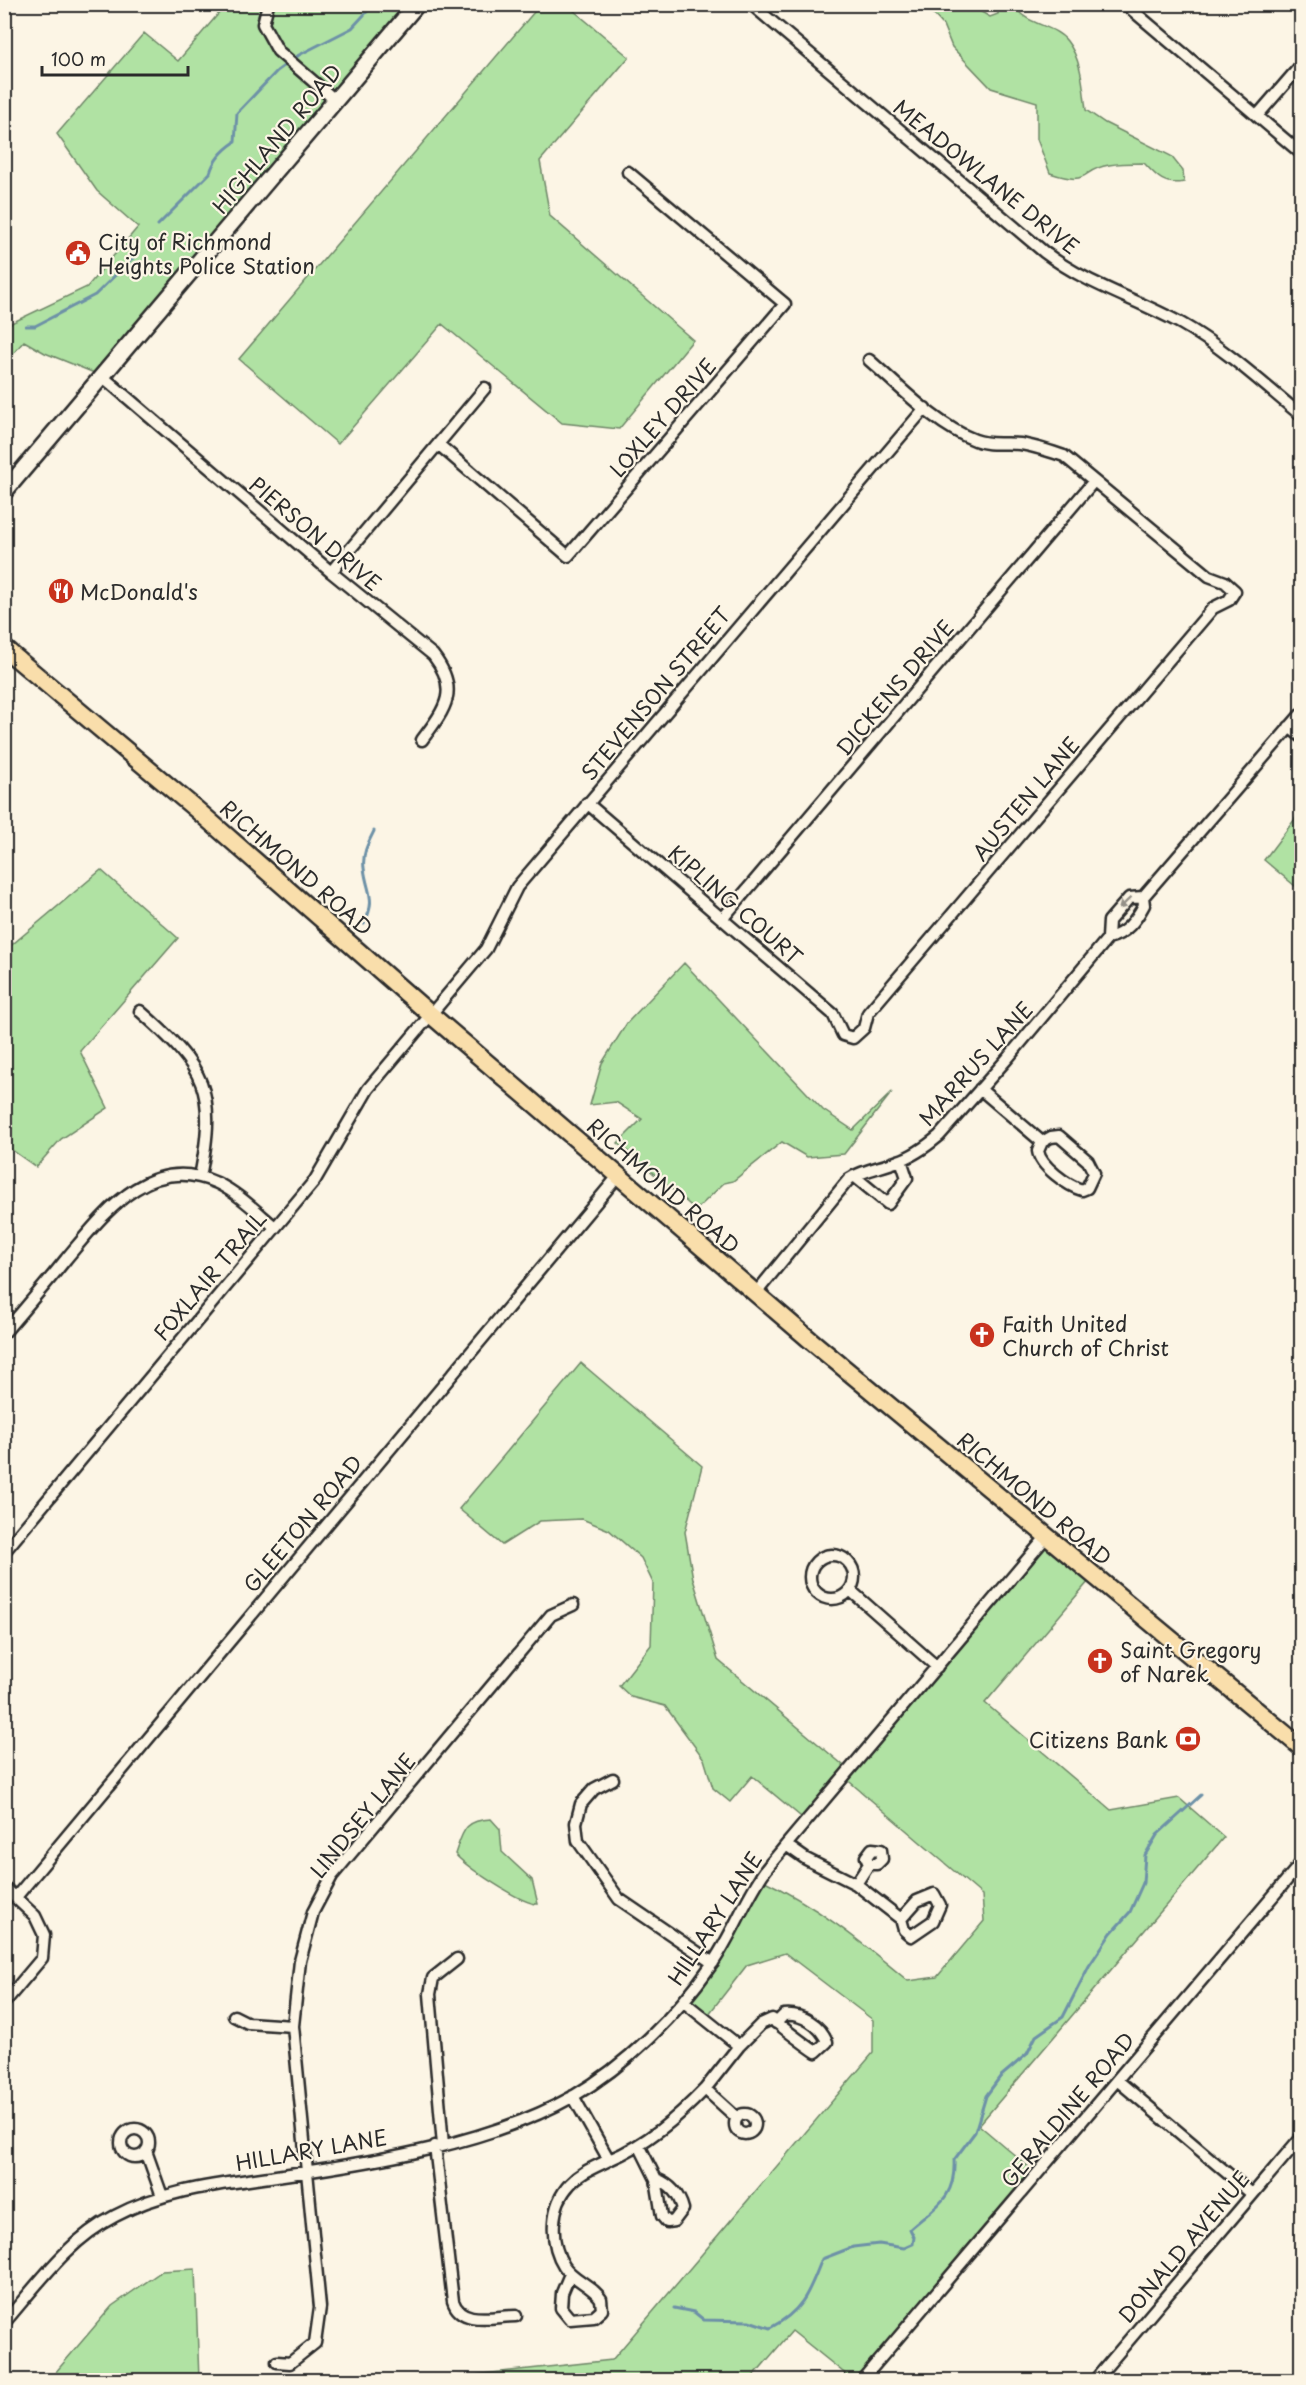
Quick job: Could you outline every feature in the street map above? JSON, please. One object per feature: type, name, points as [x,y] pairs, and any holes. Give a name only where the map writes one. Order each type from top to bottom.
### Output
[{"type":"main road","name":"RICHMOND ROAD","points":[[4,648],[197,810],[430,1014],[756,1293],[1302,1748]]},
{"type":"street","points":[[268,4],[263,24],[278,51],[336,100]]},
{"type":"street","name":"HIGHLAND ROAD","points":[[4,492],[417,4]]},
{"type":"street","name":"MEADOWLANE DRIVE","points":[[751,4],[1044,252],[1095,284],[1179,322],[1203,337],[1302,416]]},
{"type":"street","points":[[1125,4],[1302,154]]},
{"type":"street","points":[[1257,116],[1302,64]]},
{"type":"street","name":"LOXLEY DRIVE","points":[[438,444],[568,556],[785,304],[628,172]]},
{"type":"street","points":[[869,360],[924,408],[974,440],[996,445],[1017,444],[1046,449],[1064,456],[1094,481]]},
{"type":"street","name":"PIERSON DRIVE","points":[[102,376],[331,572],[432,655],[443,669],[449,690],[440,715],[422,740]]},
{"type":"street","points":[[331,572],[485,388]]},
{"type":"street","name":"STEVENSON STREET","points":[[430,1014],[486,949],[517,887],[924,408]]},
{"type":"street","name":"AUSTEN LANE","points":[[853,1038],[864,1028],[868,1013],[1213,608],[1229,600],[1235,591],[1225,582],[1209,576],[1094,481]]},
{"type":"street","name":"DICKENS DRIVE","points":[[723,918],[1094,481]]},
{"type":"street","points":[[1143,897],[1302,713]]},
{"type":"street","points":[[1289,727],[1302,737]]},
{"type":"street","name":"KIPLING COURT","points":[[587,803],[833,1014],[843,1035],[853,1038]]},
{"type":"street","name":"MARRUS LANE","points":[[756,1293],[835,1193],[854,1176],[901,1160],[934,1140],[1108,938],[1119,935],[1129,926],[1144,905],[1143,897],[1129,898],[1109,921],[1108,938]]},
{"type":"street","points":[[140,1011],[181,1049],[202,1083],[209,1127],[200,1177]]},
{"type":"street","name":"FOXLAIR TRAIL","points":[[4,1552],[315,1180],[368,1089],[430,1014]]},
{"type":"street","points":[[980,1089],[1042,1142]]},
{"type":"street","points":[[1059,1136],[1088,1161],[1094,1173],[1087,1188],[1082,1190],[1072,1186],[1041,1161],[1038,1151],[1042,1142],[1059,1136]]},
{"type":"street","points":[[854,1176],[888,1203],[907,1178],[901,1160]]},
{"type":"street","points":[[4,1333],[99,1219],[121,1197],[134,1188],[157,1179],[179,1175],[200,1177],[233,1192],[275,1227]]},
{"type":"street","name":"GLEETON ROAD","points":[[16,1897],[619,1175]]},
{"type":"street","name":"HILLARY LANE","points":[[4,2323],[68,2248],[114,2216],[170,2192],[309,2172],[439,2146],[516,2124],[573,2096],[635,2051],[684,2002],[713,1963],[759,1878],[1047,1536]]},
{"type":"street","points":[[829,1556],[844,1560],[854,1575],[850,1590],[836,1599],[820,1595],[811,1581],[814,1566],[829,1556]]},
{"type":"street","points":[[850,1590],[938,1667]]},
{"type":"street","name":"LINDSEY LANE","points":[[277,2362],[290,2363],[315,2343],[320,2307],[309,2172],[293,2026],[300,1961],[313,1912],[332,1876],[551,1616],[573,1605]]},
{"type":"street","points":[[613,1779],[594,1789],[581,1804],[576,1823],[578,1841],[610,1889],[627,1905],[713,1963]]},
{"type":"street","points":[[786,1845],[806,1860],[856,1884],[901,1919]]},
{"type":"street","name":"GERALDINE ROAD","points":[[862,2380],[1302,1862]]},
{"type":"street","points":[[856,1884],[869,1864]]},
{"type":"street","points":[[4,1887],[35,1916],[44,1935],[42,1959],[4,2003]]},
{"type":"street","points":[[457,1959],[433,1978],[430,1994],[439,2146],[453,2301],[456,2311],[466,2317],[516,2316]]},
{"type":"street","points":[[684,2002],[739,2046]]},
{"type":"street","points":[[234,2016],[248,2023],[293,2026]]},
{"type":"street","points":[[570,2274],[562,2293],[561,2308],[570,2319],[594,2317],[602,2310],[601,2300],[570,2274],[560,2257],[553,2234],[556,2210],[569,2185],[582,2173],[639,2145],[670,2124],[705,2089],[739,2046],[761,2024],[772,2019],[776,2023]]},
{"type":"street","points":[[1117,2080],[1252,2194]]},
{"type":"street","points":[[705,2089],[737,2118]]},
{"type":"street","points":[[573,2096],[609,2160]]},
{"type":"street","name":"DONALD AVENUE","points":[[1095,2380],[1302,2136]]},
{"type":"street","points":[[639,2145],[656,2179]]},
{"type":"street","points":[[146,2151],[162,2196]]},
{"type":"green space","points":[[404,4],[412,11],[102,376],[45,353],[24,341],[5,363],[5,326],[87,287],[138,227],[97,191],[57,134],[144,33],[178,61],[226,5]]},
{"type":"green space","points":[[540,5],[567,5],[629,57],[540,161],[550,216],[693,340],[619,429],[562,423],[442,324],[338,444],[239,359]]},
{"type":"green space","points":[[925,5],[969,5],[990,17],[998,14],[999,5],[1014,5],[1025,17],[1061,35],[1072,48],[1079,65],[1086,110],[1105,123],[1171,156],[1183,171],[1184,182],[1166,181],[1157,176],[1144,163],[1122,163],[1099,167],[1079,178],[1050,173],[1037,139],[1037,102],[991,88],[952,47],[943,25]]},
{"type":"green space","points":[[1301,811],[1301,891],[1264,860]]},
{"type":"green space","points":[[101,870],[178,938],[80,1051],[108,1108],[61,1139],[36,1167],[5,1145],[5,946],[8,948]]},
{"type":"green space","points":[[684,963],[823,1110],[853,1130],[892,1092],[844,1154],[807,1157],[782,1142],[733,1181],[724,1183],[696,1210],[618,1143],[642,1119],[616,1102],[590,1105],[602,1063],[627,1023]]},
{"type":"green space","points":[[581,1363],[702,1466],[685,1532],[693,1579],[718,1660],[849,1770],[1047,1536],[1094,1575],[985,1703],[1111,1810],[1179,1798],[1224,1837],[979,2125],[1037,2174],[862,2380],[853,2380],[792,2331],[750,2380],[427,2380],[612,2360],[873,2053],[873,2020],[785,1953],[747,1965],[705,2019],[684,2002],[759,1878],[800,1900],[837,1925],[908,1981],[937,1977],[984,1921],[982,1895],[844,1777],[806,1821],[752,1776],[730,1802],[713,1788],[704,1759],[665,1706],[631,1697],[619,1686],[651,1645],[653,1583],[641,1558],[609,1530],[582,1519],[540,1521],[502,1545],[459,1509]]},
{"type":"green space","points":[[491,1819],[500,1829],[502,1852],[532,1880],[538,1904],[520,1898],[495,1884],[455,1854],[463,1833],[470,1824]]},
{"type":"green space","points":[[195,2269],[199,2380],[49,2380],[112,2306],[162,2271]]},
{"type":"waterway","points":[[158,225],[210,173],[220,155],[235,142],[237,113],[277,71],[299,55],[352,28],[374,4]]},
{"type":"waterway","points":[[26,326],[35,326],[95,295],[138,253]]},
{"type":"waterway","points":[[4,347],[9,343]]},
{"type":"waterway","points":[[364,924],[371,901],[364,858],[374,831]]},
{"type":"waterway","points":[[674,2308],[694,2312],[704,2320],[749,2321],[770,2328],[790,2315],[804,2300],[822,2259],[853,2247],[879,2244],[904,2248],[913,2244],[914,2237],[910,2229],[936,2207],[948,2193],[952,2184],[954,2160],[975,2132],[986,2096],[1000,2077],[1027,2054],[1036,2036],[1063,2017],[1089,1966],[1111,1933],[1130,1912],[1143,1883],[1145,1855],[1157,1835],[1201,1795]]},
{"type":"place","name":"City of Richmond Heights Police Station","points":[[78,253]]},
{"type":"place","name":"McDonald's","points":[[61,591]]},
{"type":"place","name":"Faith United Church of Christ","points":[[982,1335]]},
{"type":"place","name":"Saint Gregory of Narek","points":[[1100,1661]]},
{"type":"place","name":"Citizens Bank","points":[[1188,1739]]}]
